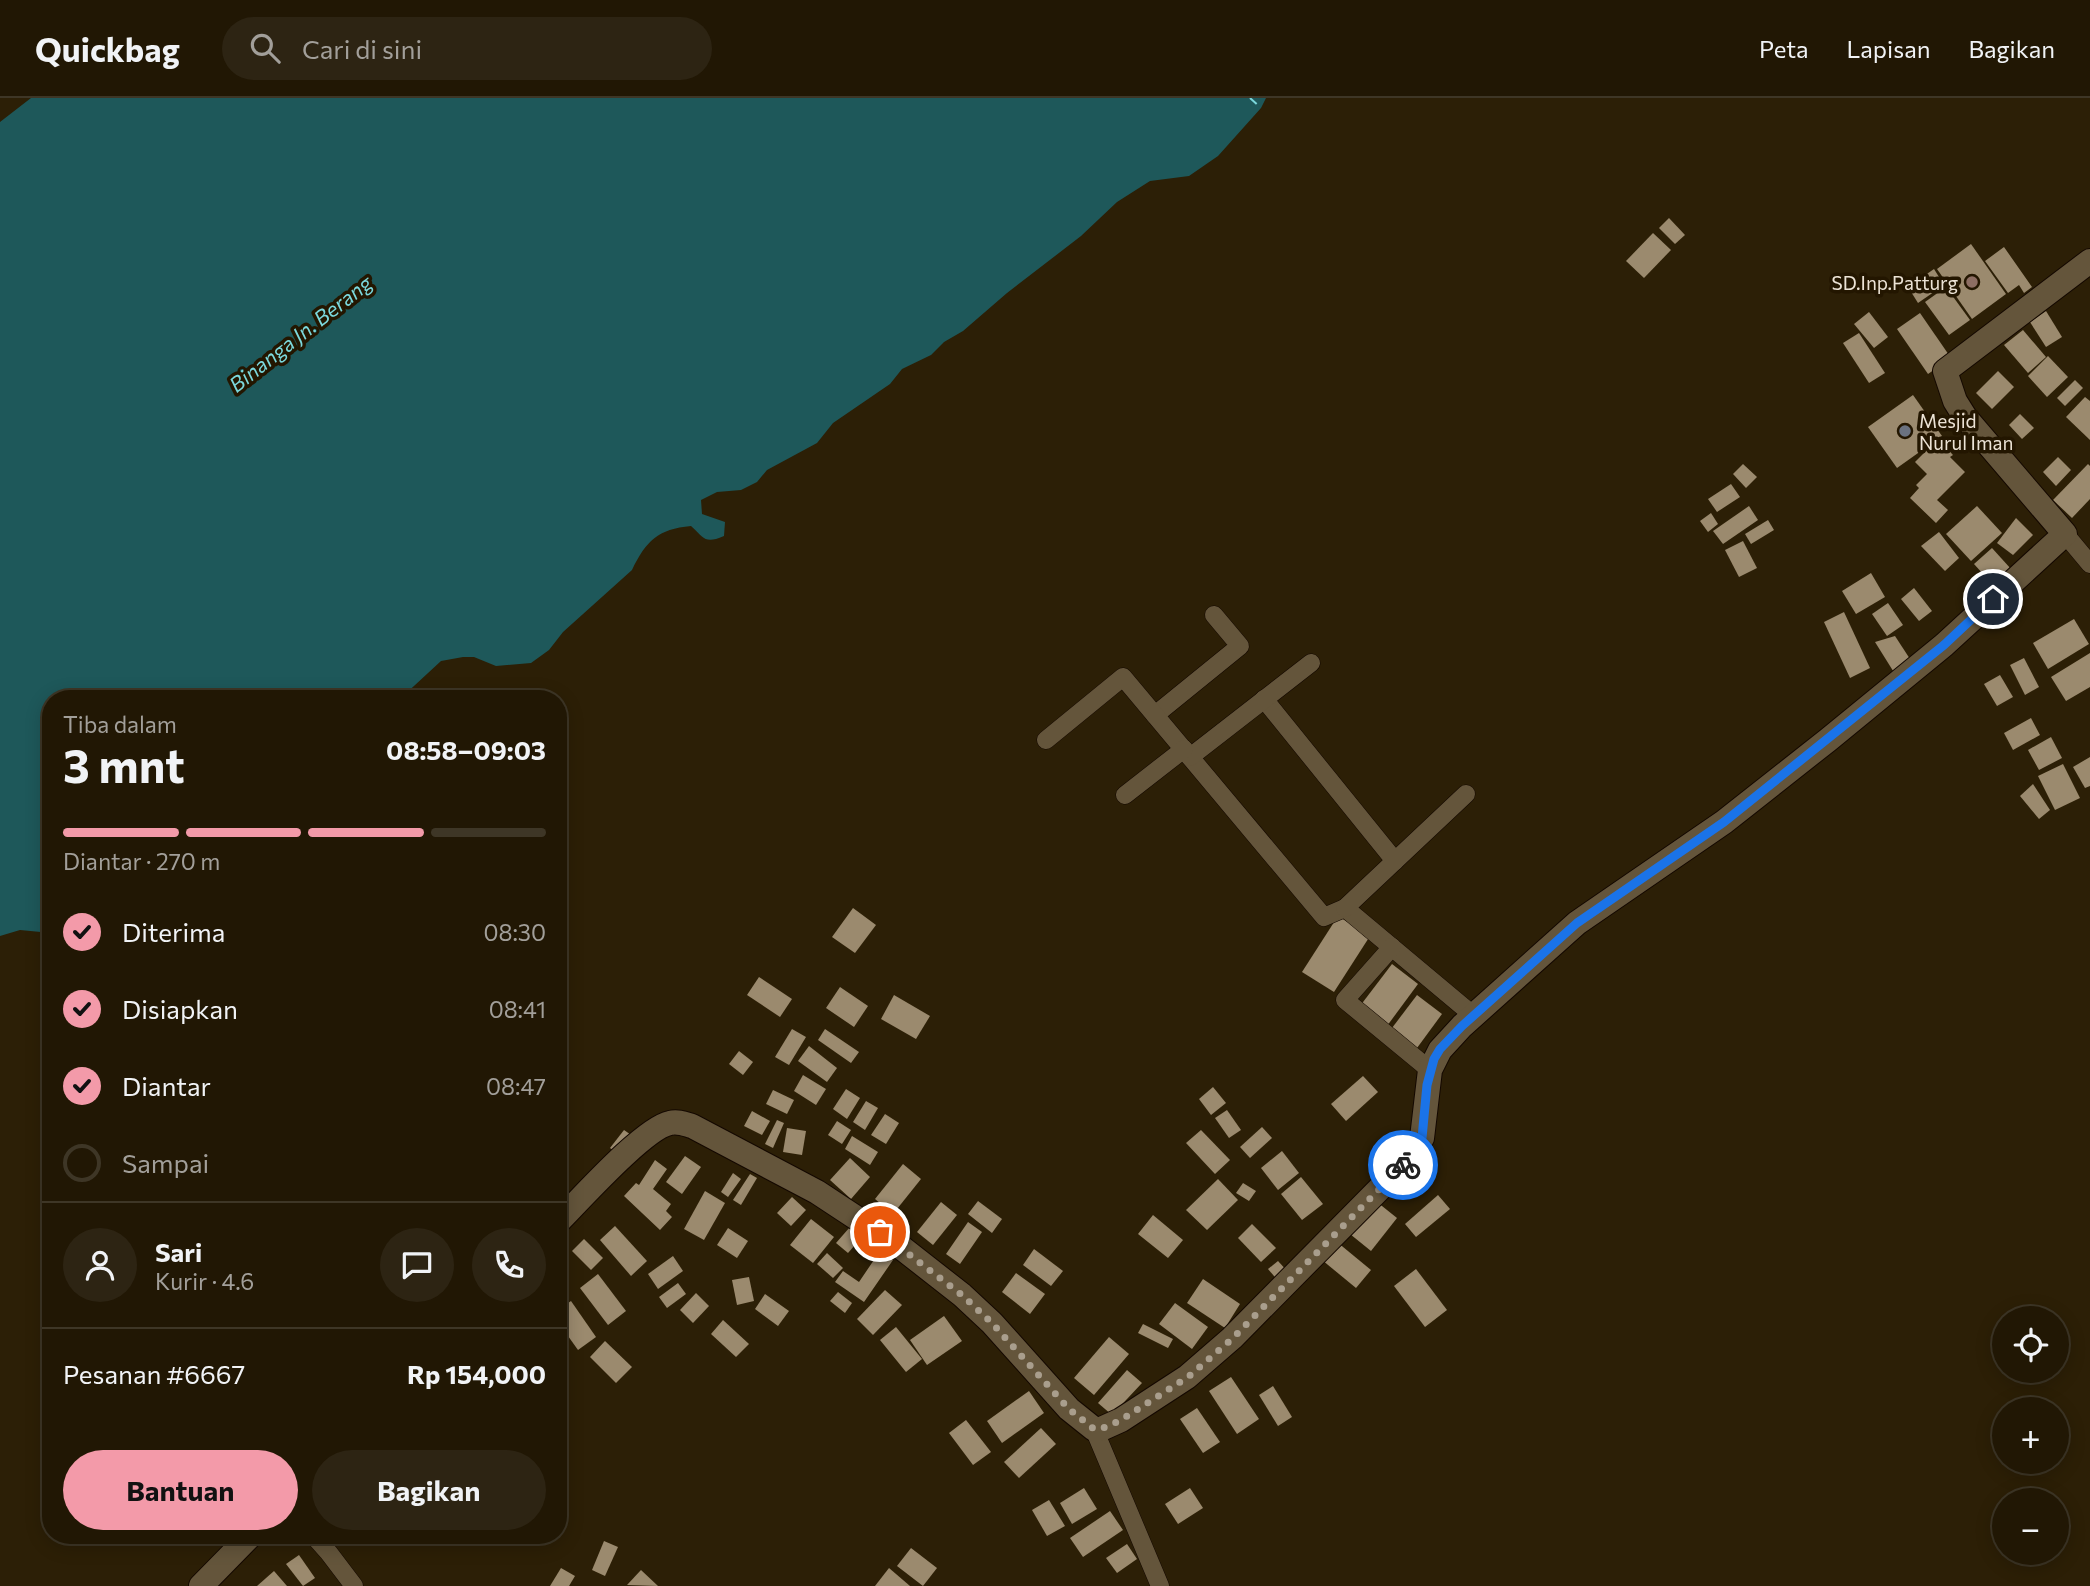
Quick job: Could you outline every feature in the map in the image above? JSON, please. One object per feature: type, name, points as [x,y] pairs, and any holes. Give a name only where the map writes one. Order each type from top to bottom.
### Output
[{"type":"street","points":[[2090,261],[1945,371],[1955,401],[1965,416],[2090,564]]},
{"type":"street","points":[[1094,1429],[1108,1427],[1121,1420],[1188,1377],[1233,1338],[1413,1155],[1422,1138],[1430,1070],[1440,1049],[1474,1016],[1577,923],[1724,822],[1828,740],[1944,645],[2065,534]]},
{"type":"street","points":[[1156,715],[1240,646],[1214,615]]},
{"type":"street","points":[[1125,795],[1264,699],[1311,663]]},
{"type":"street","points":[[1046,740],[1123,677],[1324,917],[1345,908],[1466,794]]},
{"type":"street","points":[[1264,699],[1395,861]]},
{"type":"street","points":[[1345,908],[1474,1016]]},
{"type":"street","points":[[1392,947],[1345,1000],[1430,1070]]},
{"type":"street","points":[[567,1213],[636,1144],[671,1123],[692,1126],[817,1192],[902,1248],[962,1295],[992,1323],[1069,1409],[1094,1429],[1160,1586]]},
{"type":"street","points":[[201,1586],[242,1544]]},
{"type":"street","points":[[321,1544],[354,1586]]},
{"type":"water","name":"Binanga Jn. Berang","points":[[31,98],[1266,98],[1261,108],[1218,156],[1189,176],[1150,181],[1117,202],[1081,236],[963,331],[944,342],[931,355],[902,369],[890,384],[833,423],[817,443],[767,470],[757,482],[741,490],[717,492],[701,500],[702,514],[725,522],[724,536],[709,540],[691,526],[670,530],[654,538],[642,551],[632,570],[563,632],[549,650],[531,663],[496,666],[474,657],[441,661],[410,690],[42,690],[42,932],[20,930],[0,936],[0,122]]},
{"type":"building","points":[[1669,218],[1685,235],[1675,244],[1659,228]]},
{"type":"building","points":[[1653,233],[1671,250],[1644,278],[1626,261]]},
{"type":"building","name":"SD.Inp.Patturg","points":[[1971,244],[2006,294],[1972,319],[1937,269]]},
{"type":"building","points":[[2004,247],[2032,287],[2024,293],[2019,285],[2008,293],[1985,261]]},
{"type":"building","points":[[1934,269],[1944,285],[1918,303],[1908,287]]},
{"type":"building","name":"SD.Inp.Patturg","points":[[1946,287],[1970,320],[1949,335],[1925,302]]},
{"type":"building","points":[[2046,311],[2062,337],[2046,347],[2030,322]]},
{"type":"building","points":[[1869,312],[1888,337],[1874,348],[1854,324]]},
{"type":"building","points":[[1920,313],[1951,358],[1928,374],[1897,329]]},
{"type":"building","points":[[2023,330],[2046,357],[2028,373],[2004,345]]},
{"type":"building","points":[[1859,333],[1885,373],[1869,383],[1843,343]]},
{"type":"building","points":[[2048,356],[2068,377],[2047,397],[2028,376]]},
{"type":"building","points":[[1998,371],[2014,387],[1992,409],[1976,393]]},
{"type":"building","points":[[2075,380],[2083,388],[2065,406],[2057,398]]},
{"type":"building","name":"Mesjid Nurul Iman","points":[[1913,395],[1942,436],[1897,468],[1868,427]]},
{"type":"building","points":[[2085,397],[2090,401],[2090,440],[2066,417]]},
{"type":"building","points":[[2020,414],[2034,428],[2022,439],[2009,425]]},
{"type":"building","points":[[1938,439],[1953,455],[1950,457],[1965,472],[1937,500],[1948,510],[1936,523],[1910,498],[1919,488],[1916,485],[1927,474],[1915,462]]},
{"type":"building","points":[[2058,457],[2071,470],[2056,486],[2043,472]]},
{"type":"building","points":[[1743,464],[1757,477],[1746,488],[1733,474]]},
{"type":"building","points":[[2088,464],[2090,499],[2072,518],[2053,500]]},
{"type":"building","points":[[1731,484],[1740,497],[1717,512],[1708,499]]},
{"type":"building","points":[[1749,506],[1758,520],[1723,544],[1713,531]]},
{"type":"building","points":[[1977,506],[2002,533],[1971,561],[1946,534]]},
{"type":"building","points":[[1711,513],[1718,524],[1708,532],[1700,521]]},
{"type":"building","points":[[2016,518],[2033,535],[2013,555],[1997,543]]},
{"type":"building","points":[[1768,520],[1774,530],[1751,544],[1745,534]]},
{"type":"building","points":[[1939,532],[1959,558],[1945,571],[1921,546]]},
{"type":"building","points":[[1743,541],[1757,568],[1739,577],[1725,550]]},
{"type":"building","points":[[1992,548],[2011,569],[1993,585],[1974,564]]},
{"type":"building","points":[[1871,573],[1885,597],[1856,614],[1842,591]]},
{"type":"building","points":[[1914,588],[1932,611],[1919,621],[1901,599]]},
{"type":"building","points":[[1888,603],[1903,625],[1887,636],[1872,614]]},
{"type":"building","points":[[1844,612],[1870,668],[1850,678],[1824,622]]},
{"type":"building","points":[[2074,619],[2089,644],[2048,669],[2033,643]]},
{"type":"building","points":[[1895,636],[1910,659],[1895,674],[1875,642]]},
{"type":"building","points":[[2090,653],[2090,687],[2066,701],[2051,677]]},
{"type":"building","points":[[2024,658],[2039,687],[2025,695],[2010,665]]},
{"type":"building","points":[[2000,675],[2013,697],[1997,706],[1984,684]]},
{"type":"building","points":[[2031,718],[2040,735],[2013,750],[2004,733]]},
{"type":"building","points":[[2051,737],[2062,758],[2039,770],[2028,750]]},
{"type":"building","points":[[2090,757],[2090,786],[2085,788],[2073,767]]},
{"type":"building","points":[[2063,764],[2080,798],[2055,810],[2038,776]]},
{"type":"building","points":[[2033,784],[2050,810],[2039,819],[2020,796]]},
{"type":"building","points":[[853,908],[876,925],[855,953],[832,937]]},
{"type":"building","points":[[1338,916],[1370,936],[1334,992],[1302,972]]},
{"type":"building","points":[[1392,964],[1418,984],[1387,1026],[1360,1006]]},
{"type":"building","points":[[759,977],[792,999],[780,1017],[747,995]]},
{"type":"building","points":[[840,987],[868,1006],[854,1027],[826,1008]]},
{"type":"building","points":[[894,995],[930,1016],[916,1039],[881,1019]]},
{"type":"building","points":[[1417,995],[1442,1014],[1417,1048],[1392,1028]]},
{"type":"building","points":[[792,1029],[806,1037],[789,1065],[775,1057]]},
{"type":"building","points":[[825,1029],[859,1052],[851,1063],[818,1040]]},
{"type":"building","points":[[809,1046],[837,1068],[827,1082],[798,1061]]},
{"type":"building","points":[[739,1051],[753,1062],[743,1075],[729,1064]]},
{"type":"building","points":[[803,1075],[826,1089],[816,1105],[794,1091]]},
{"type":"building","points":[[1363,1076],[1378,1092],[1346,1121],[1331,1104]]},
{"type":"building","points":[[1213,1087],[1226,1103],[1211,1115],[1199,1099]]},
{"type":"building","points":[[846,1089],[860,1098],[847,1119],[833,1109]]},
{"type":"building","points":[[773,1090],[794,1100],[787,1114],[766,1104]]},
{"type":"building","points":[[866,1101],[878,1108],[865,1130],[853,1122]]},
{"type":"building","points":[[1227,1110],[1241,1130],[1229,1138],[1215,1118]]},
{"type":"building","points":[[752,1111],[770,1121],[762,1135],[744,1126]]},
{"type":"building","points":[[885,1114],[899,1123],[886,1144],[871,1135]]},
{"type":"building","points":[[777,1120],[784,1123],[773,1148],[765,1144]]},
{"type":"building","points":[[837,1121],[851,1130],[842,1144],[828,1135]]},
{"type":"building","points":[[1262,1127],[1272,1138],[1250,1158],[1240,1147]]},
{"type":"building","points":[[787,1128],[806,1131],[802,1155],[783,1152]]},
{"type":"building","points":[[624,1130],[634,1137],[620,1156],[610,1148]]},
{"type":"building","points":[[1201,1130],[1230,1160],[1215,1174],[1186,1143]]},
{"type":"building","points":[[852,1136],[878,1152],[870,1165],[845,1149]]},
{"type":"building","points":[[1282,1151],[1299,1173],[1278,1190],[1261,1168]]},
{"type":"building","points":[[685,1156],[701,1167],[682,1194],[666,1182]]},
{"type":"building","points":[[850,1158],[870,1177],[851,1199],[830,1180]]},
{"type":"building","points":[[655,1160],[667,1169],[653,1189],[671,1204],[666,1211],[672,1217],[660,1230],[624,1196],[636,1183],[639,1185]]},
{"type":"building","points":[[903,1164],[921,1179],[893,1214],[875,1199]]},
{"type":"building","points":[[733,1173],[741,1179],[728,1197],[721,1192]]},
{"type":"building","points":[[750,1174],[757,1178],[741,1205],[733,1200]]},
{"type":"building","points":[[1301,1177],[1323,1204],[1302,1220],[1281,1194]]},
{"type":"building","points":[[1218,1179],[1238,1200],[1207,1230],[1186,1210]]},
{"type":"building","points":[[1243,1183],[1256,1191],[1249,1201],[1236,1193]]},
{"type":"building","points":[[705,1191],[725,1203],[704,1240],[684,1229]]},
{"type":"building","points":[[1438,1195],[1450,1209],[1416,1237],[1405,1224]]},
{"type":"building","points":[[792,1197],[806,1210],[791,1226],[777,1213]]},
{"type":"building","points":[[978,1201],[1002,1219],[992,1233],[968,1214]]},
{"type":"building","points":[[941,1202],[957,1215],[933,1245],[917,1232]]},
{"type":"building","points":[[1377,1202],[1397,1218],[1371,1251],[1350,1234]]},
{"type":"building","points":[[1153,1215],[1183,1240],[1168,1258],[1138,1234]]},
{"type":"building","points":[[811,1219],[834,1237],[813,1263],[790,1245]]},
{"type":"building","points":[[968,1222],[982,1232],[960,1264],[946,1254]]},
{"type":"building","points":[[1252,1224],[1276,1248],[1261,1262],[1238,1238]]},
{"type":"building","points":[[615,1226],[647,1261],[631,1276],[600,1240]]},
{"type":"building","points":[[850,1227],[862,1237],[848,1253],[836,1243]]},
{"type":"building","points":[[728,1228],[748,1241],[737,1258],[717,1245]]},
{"type":"building","points":[[584,1239],[603,1258],[591,1270],[572,1251]]},
{"type":"building","points":[[1337,1242],[1371,1270],[1356,1288],[1322,1260]]},
{"type":"building","points":[[1034,1249],[1063,1271],[1051,1286],[1023,1265]]},
{"type":"building","points":[[880,1251],[893,1260],[864,1302],[835,1282],[843,1271],[859,1282]]},
{"type":"building","points":[[827,1253],[843,1268],[833,1278],[817,1264]]},
{"type":"building","points":[[673,1256],[683,1271],[658,1289],[648,1274]]},
{"type":"building","points":[[1278,1261],[1289,1273],[1279,1282],[1268,1269]]},
{"type":"building","points":[[1416,1269],[1447,1310],[1425,1327],[1394,1286]]},
{"type":"building","points":[[1016,1273],[1045,1294],[1030,1314],[1002,1292]]},
{"type":"building","points":[[598,1274],[626,1311],[608,1325],[580,1288]]},
{"type":"building","points":[[749,1277],[754,1301],[737,1305],[732,1280]]},
{"type":"building","points":[[1203,1279],[1240,1304],[1225,1328],[1187,1303]]},
{"type":"building","points":[[678,1283],[686,1294],[667,1308],[659,1297]]},
{"type":"building","points":[[885,1290],[902,1305],[873,1335],[857,1319]]},
{"type":"building","points":[[838,1292],[852,1303],[845,1313],[830,1301]]},
{"type":"building","points":[[696,1293],[709,1306],[693,1323],[680,1310]]},
{"type":"building","points":[[765,1294],[789,1311],[778,1326],[755,1309]]},
{"type":"building","points":[[571,1301],[596,1337],[578,1350],[567,1335],[567,1304]]},
{"type":"building","points":[[1175,1303],[1208,1327],[1192,1349],[1159,1324]]},
{"type":"building","points":[[944,1316],[962,1341],[927,1365],[910,1340]]},
{"type":"building","points":[[723,1320],[749,1344],[736,1357],[711,1334]]},
{"type":"building","points":[[1143,1324],[1173,1339],[1168,1348],[1138,1333]]},
{"type":"building","points":[[896,1327],[922,1359],[906,1372],[880,1340]]},
{"type":"building","points":[[1109,1337],[1129,1354],[1094,1395],[1074,1378]]},
{"type":"building","points":[[605,1341],[632,1367],[616,1383],[590,1357]]},
{"type":"building","points":[[1127,1370],[1142,1383],[1112,1415],[1098,1403]]},
{"type":"building","points":[[1231,1377],[1259,1419],[1237,1434],[1209,1391]]},
{"type":"building","points":[[1273,1386],[1292,1417],[1278,1426],[1259,1395]]},
{"type":"building","points":[[1029,1391],[1044,1413],[1002,1443],[987,1421]]},
{"type":"building","points":[[1197,1408],[1220,1442],[1203,1453],[1180,1419]]},
{"type":"building","points":[[966,1420],[991,1452],[973,1465],[949,1433]]},
{"type":"building","points":[[1041,1428],[1056,1444],[1019,1478],[1004,1462]]},
{"type":"building","points":[[1084,1488],[1097,1509],[1072,1524],[1060,1503]]},
{"type":"building","points":[[1190,1488],[1203,1508],[1178,1524],[1165,1504]]},
{"type":"building","points":[[1049,1500],[1065,1526],[1047,1536],[1032,1510]]},
{"type":"building","points":[[1110,1511],[1123,1530],[1083,1557],[1070,1538]]},
{"type":"building","points":[[604,1541],[618,1547],[605,1576],[592,1570]]},
{"type":"building","points":[[1127,1544],[1137,1559],[1117,1573],[1106,1558]]},
{"type":"building","points":[[911,1548],[937,1568],[923,1586],[897,1566]]},
{"type":"building","points":[[299,1555],[315,1578],[303,1586],[286,1564]]},
{"type":"building","points":[[561,1568],[575,1576],[569,1586],[550,1586]]},
{"type":"building","points":[[889,1568],[910,1586],[875,1586]]},
{"type":"building","points":[[641,1570],[658,1586],[627,1585]]},
{"type":"building","points":[[274,1571],[287,1586],[257,1586]]},
{"type":"ferry route","points":[[1250,98],[1261,108]]},
{"type":"way so far","points":[[880,1232],[962,1295],[992,1323],[1069,1409],[1094,1429],[1101,1429],[1121,1420],[1188,1377],[1233,1338],[1403,1165]]},
{"type":"place","name":"SD.Inp.Patturg","points":[[1972,282]]},
{"type":"place","name":"Mesjid Nurul Iman","points":[[1905,431]]},
{"type":"route","points":[[1403,1165],[1413,1155],[1422,1138],[1427,1085],[1434,1059],[1462,1026],[1577,923],[1724,822],[1944,645],[1993,599]]}]
